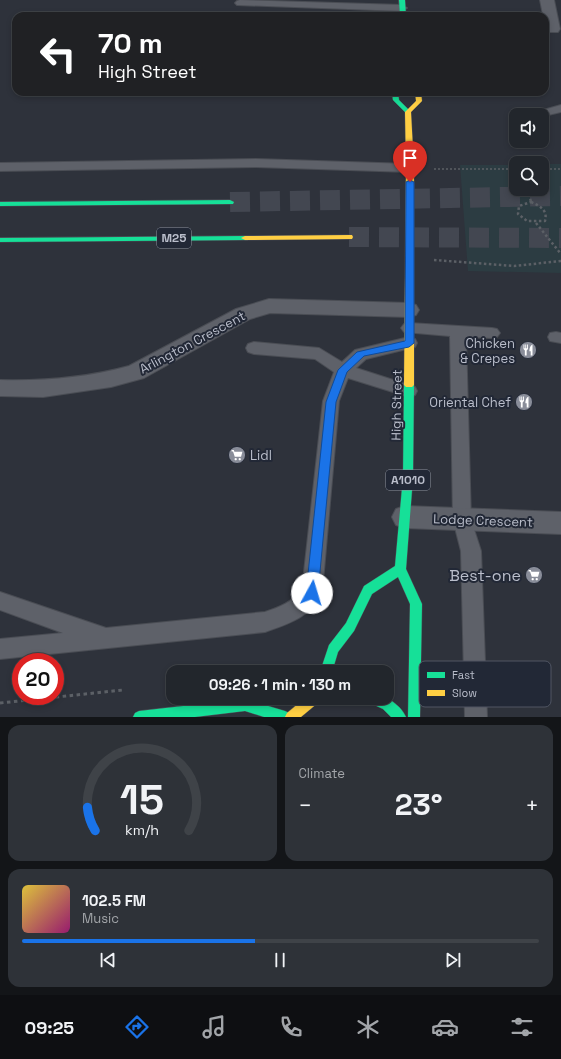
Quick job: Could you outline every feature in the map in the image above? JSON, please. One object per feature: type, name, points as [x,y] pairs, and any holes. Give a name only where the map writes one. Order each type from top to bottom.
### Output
[{"type":"main road","points":[[396,96],[396,100],[408,112],[420,101],[419,96]]},
{"type":"main road","name":"High Street","points":[[400,569],[408,477],[410,168],[408,112]]},
{"type":"main road","points":[[0,204],[230,202]]},
{"type":"main road","name":"M25","points":[[0,240],[349,237]]},
{"type":"main road","points":[[328,665],[333,649],[350,626],[368,590],[400,569],[416,604],[414,638],[414,717]]},
{"type":"main road","points":[[139,717],[245,705],[284,717]]},
{"type":"main road","points":[[291,717],[306,705]]},
{"type":"main road","points":[[388,705],[400,717]]},
{"type":"street","points":[[547,0],[553,29]]},
{"type":"street","name":"Arlington Crescent","points":[[0,388],[43,389],[111,380],[136,372],[243,314],[269,306],[283,305],[409,327]]},
{"type":"street","name":"Lodge Crescent","points":[[405,517],[561,523]]},
{"type":"lane","points":[[239,12],[241,2],[402,8]]},
{"type":"lane","points":[[549,112],[561,108]]},
{"type":"lane","points":[[0,167],[238,163],[357,164],[410,168]]},
{"type":"lane","points":[[0,649],[265,622],[287,615],[303,604],[312,593],[331,402],[343,370],[361,354],[409,327],[492,333]]},
{"type":"lane","points":[[458,330],[462,520],[471,551],[474,661]]},
{"type":"lane","points":[[254,348],[319,354],[343,370],[409,390]]},
{"type":"lane","points":[[0,601],[106,638]]},
{"type":"lane","points":[[476,707],[476,717]]},
{"type":"path","points":[[410,168],[509,170]]},
{"type":"path","points":[[549,169],[561,169]]},
{"type":"path","points":[[530,196],[531,202]]},
{"type":"path","points":[[531,202],[541,206],[545,210],[547,216],[545,221],[536,223],[525,221],[519,216],[517,211],[521,204],[531,202]]},
{"type":"path","points":[[536,223],[561,254]]},
{"type":"path","points":[[410,257],[472,265],[544,265],[561,261]]},
{"type":"path","points":[[0,703],[126,689]]},
{"type":"shaded area","points":[[549,164],[561,164],[561,273],[468,271],[460,165],[509,165],[509,196],[549,196]]},
{"type":"tunnel","points":[[230,202],[561,196]]},
{"type":"tunnel","points":[[349,237],[561,238]]},
{"type":"traffic: fast","points":[[402,0],[403,12]]},
{"type":"traffic: fast","points":[[396,96],[396,100],[408,112]]},
{"type":"traffic: fast","points":[[0,204],[230,202]]},
{"type":"traffic: fast","points":[[0,240],[245,238]]},
{"type":"traffic: fast","points":[[409,385],[408,477],[400,569],[416,604],[414,717]]},
{"type":"traffic: fast","points":[[328,665],[333,649],[350,627],[368,590],[400,569]]},
{"type":"traffic: fast","points":[[139,717],[245,705],[285,717]]},
{"type":"traffic: fast","points":[[388,705],[400,717]]},
{"type":"traffic: slow","points":[[409,385],[410,168],[408,112],[419,101],[418,96]]},
{"type":"traffic: slow","points":[[245,238],[349,237]]},
{"type":"traffic: slow","points":[[291,717],[306,705]]},
{"type":"place","name":"Chicken & Crepes","points":[[528,350]]},
{"type":"place","name":"Oriental Chef","points":[[524,402]]},
{"type":"place","name":"Lidl","points":[[237,455]]},
{"type":"place","name":"Best-one","points":[[534,575]]},
{"type":"route","points":[[312,593],[331,402],[343,370],[361,354],[409,343],[410,182]]}]
